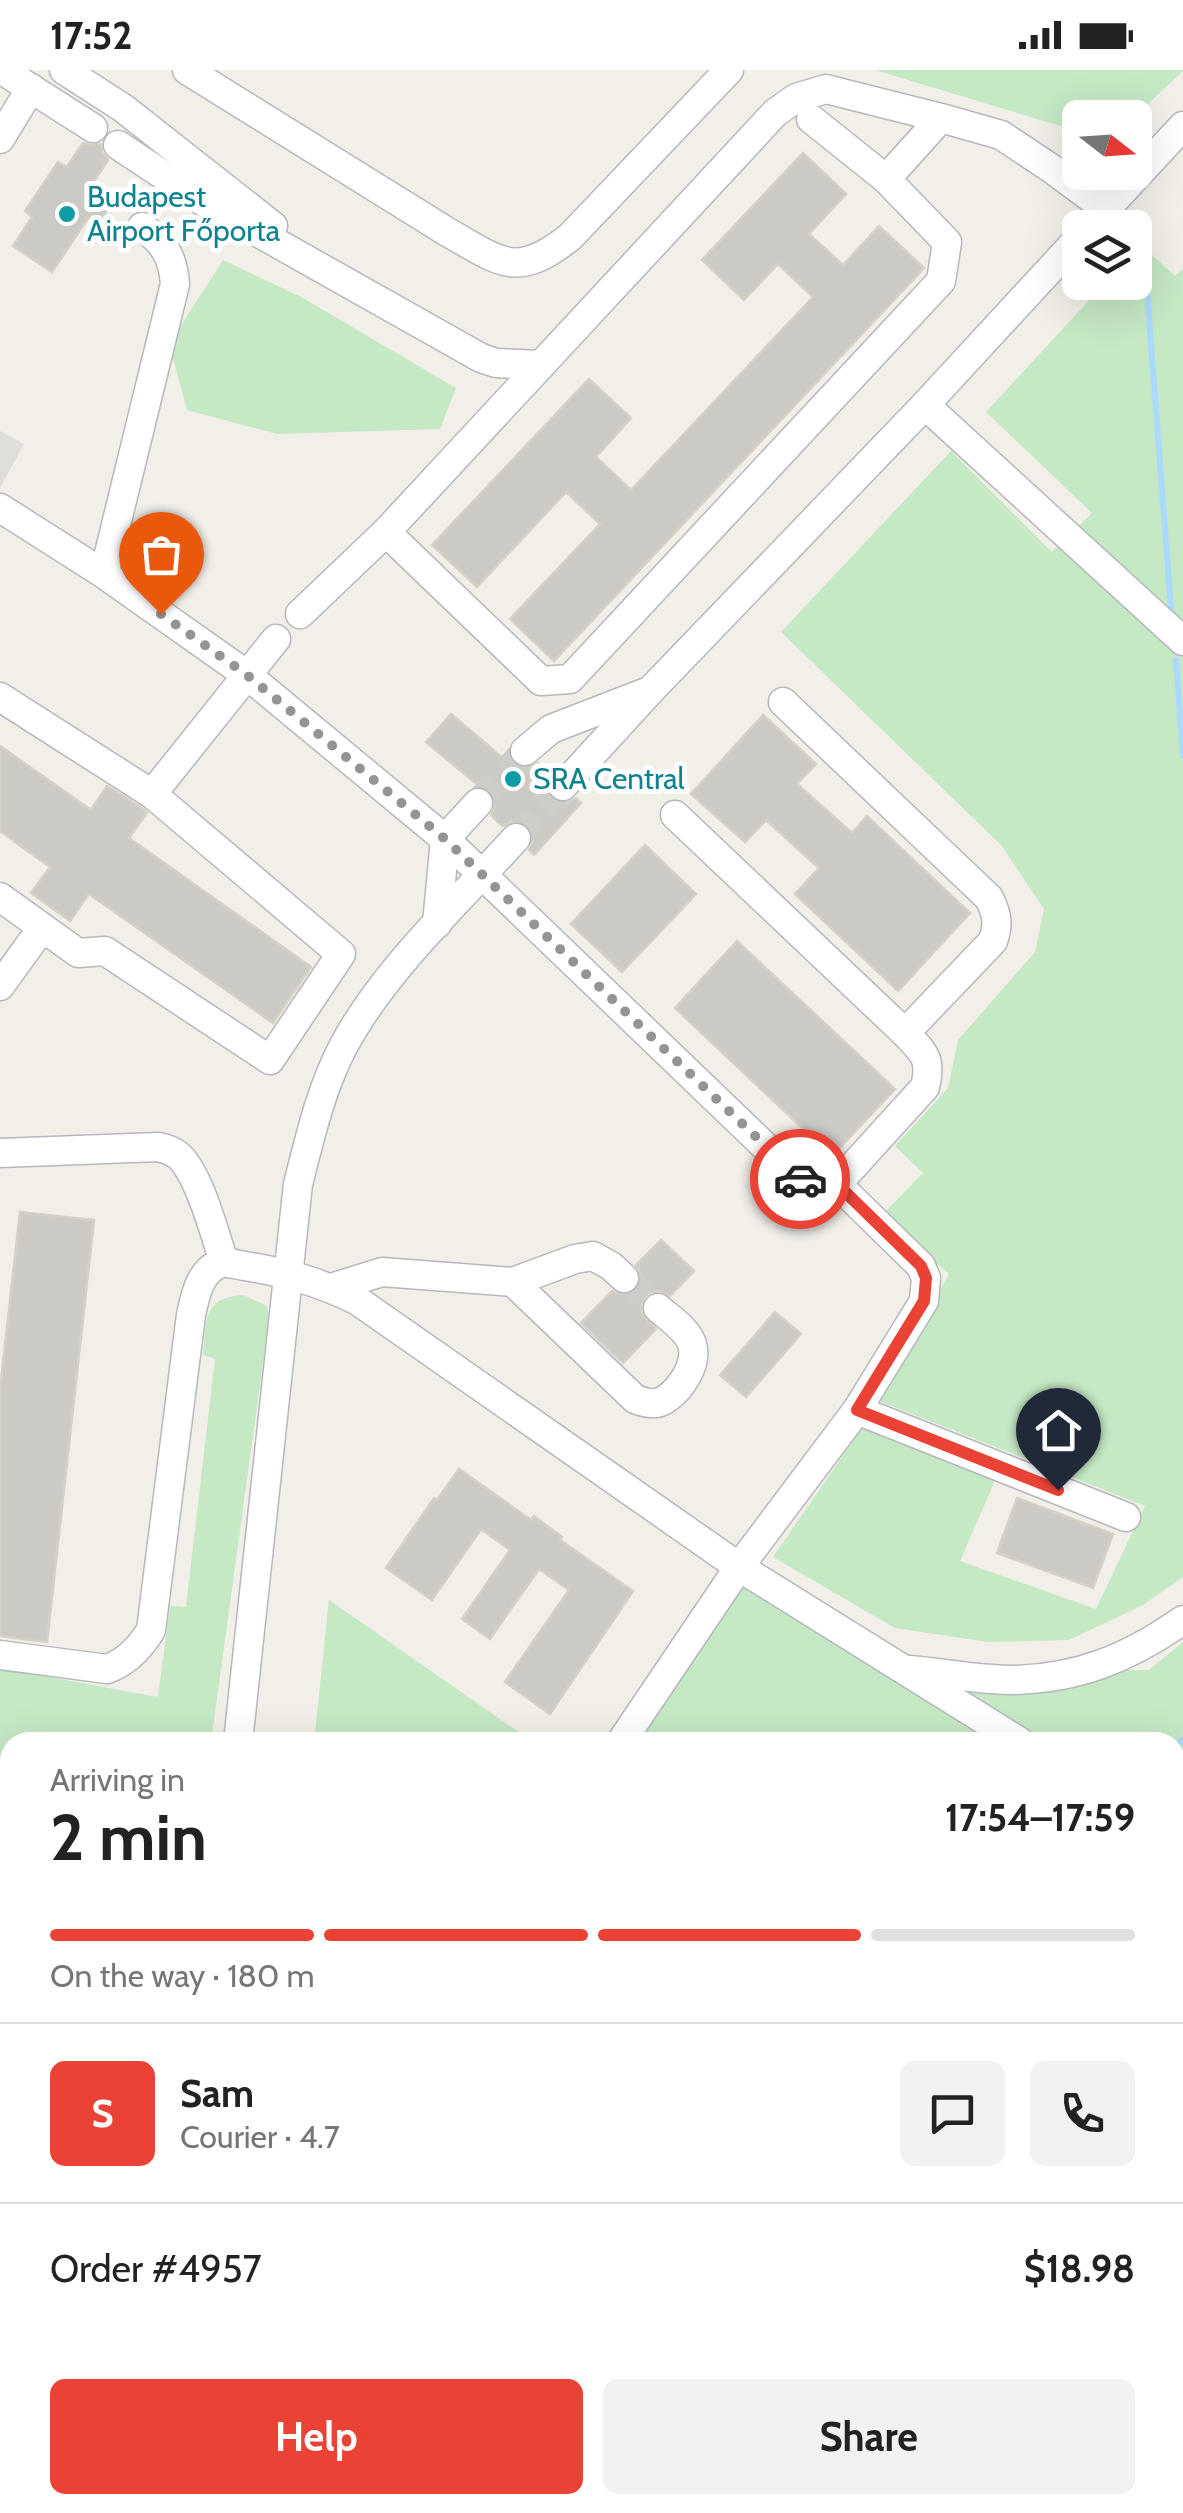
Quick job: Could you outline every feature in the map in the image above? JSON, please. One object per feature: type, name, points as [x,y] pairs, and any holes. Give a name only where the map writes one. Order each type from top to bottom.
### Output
[{"type":"lane","points":[[2,70],[93,128]]},
{"type":"lane","points":[[64,70],[122,108],[324,268]]},
{"type":"lane","points":[[187,70],[449,233],[512,263],[538,258],[570,237],[728,70]]},
{"type":"lane","points":[[0,139],[31,88]]},
{"type":"lane","points":[[300,614],[386,532],[776,113],[796,98],[826,90],[1002,135],[1052,169],[1090,210]]},
{"type":"lane","points":[[886,178],[941,118]]},
{"type":"lane","points":[[386,532],[541,680],[570,678],[941,282],[947,242],[886,178],[811,120]]},
{"type":"lane","points":[[1104,210],[1183,126]]},
{"type":"lane","points":[[118,145],[204,202],[481,358],[496,363],[540,365]]},
{"type":"lane","points":[[104,574],[175,284],[168,252],[160,239],[142,227]]},
{"type":"lane","points":[[563,786],[1062,257]]},
{"type":"lane","points":[[925,405],[1183,642]]},
{"type":"lane","points":[[0,508],[104,574],[247,675],[445,839],[797,1177],[807,1183],[837,1184],[925,1087],[929,1071],[926,1055],[676,815]]},
{"type":"lane","points":[[152,794],[276,639]]},
{"type":"lane","points":[[524,751],[550,728],[650,691]]},
{"type":"lane","points":[[0,697],[152,794],[341,954],[270,1060],[106,951],[78,953],[0,898]]},
{"type":"lane","points":[[782,702],[989,898],[996,913],[998,926],[993,941],[905,1032]]},
{"type":"lane","points":[[437,924],[445,839],[478,803]]},
{"type":"lane","points":[[239,1732],[298,1184],[318,1108],[344,1046],[382,986],[516,838]]},
{"type":"lane","points":[[0,986],[42,928]]},
{"type":"lane","points":[[0,1153],[169,1149],[187,1166],[224,1262]]},
{"type":"lane","points":[[628,1732],[739,1567],[857,1410],[924,1301],[926,1278],[921,1266],[837,1184]]},
{"type":"lane","points":[[330,1288],[382,1272],[514,1282],[575,1259],[594,1256],[624,1278]]},
{"type":"lane","points":[[0,1656],[107,1669],[122,1664],[151,1630],[190,1314],[200,1282],[224,1262],[289,1273],[358,1301],[739,1567],[1004,1732]]},
{"type":"lane","points":[[514,1282],[635,1399],[644,1402],[665,1400],[691,1371],[694,1357],[686,1334],[658,1308]]},
{"type":"lane","points":[[857,1410],[1126,1517]]},
{"type":"lane","points":[[904,1670],[1009,1680],[1048,1677],[1131,1653],[1183,1620]]},
{"type":"shaded area","points":[[0,431],[24,444],[0,488]]},
{"type":"green space","points":[[875,70],[1183,70],[1152,100],[1062,100],[1062,127]]},
{"type":"green space","points":[[1152,255],[1175,276],[1183,269],[1183,1577],[1143,1605],[1069,1640],[988,1642],[895,1628],[773,1557],[864,1425],[997,1476],[960,1561],[1096,1609],[1145,1506],[879,1401],[949,1274],[882,1215],[923,1173],[895,1146],[948,1088],[958,1040],[1035,952],[1044,909],[1002,846],[781,632],[951,451],[1052,552],[1092,513],[986,412],[1089,300],[1152,300]]},
{"type":"green space","points":[[223,260],[301,297],[456,388],[440,429],[277,434],[187,410],[169,344]]},
{"type":"green space","points":[[243,1295],[267,1306],[269,1319],[212,1732],[0,1732],[0,1668],[158,1697],[170,1606],[186,1607],[215,1359],[203,1355],[207,1322],[213,1306]]},
{"type":"green space","points":[[739,1567],[904,1670],[1149,1670],[1183,1642],[1183,1732],[628,1732]]},
{"type":"green space","points":[[329,1600],[519,1732],[315,1732]]},
{"type":"building","name":"Budapest Airport Főporta","points":[[83,143],[101,144],[108,160],[92,184],[114,199],[98,225],[88,218],[52,272],[13,246],[32,217],[25,211],[58,162],[67,167]]},
{"type":"building","points":[[803,153],[846,194],[809,234],[843,265],[879,226],[924,268],[554,661],[510,619],[600,524],[566,492],[477,587],[432,545],[589,379],[631,418],[596,457],[631,490],[813,297],[778,264],[744,300],[702,260]]},
{"type":"building","points":[[451,714],[505,760],[508,756],[520,768],[538,763],[550,774],[546,790],[552,799],[567,803],[576,798],[581,803],[534,855],[529,850],[533,841],[529,826],[519,821],[500,824],[491,815],[495,806],[490,791],[426,742]]},
{"type":"building","points":[[763,715],[816,764],[797,784],[852,833],[867,816],[970,913],[898,991],[795,894],[819,868],[766,820],[745,842],[691,794]]},
{"type":"building","points":[[0,746],[91,810],[107,786],[142,808],[147,813],[129,838],[311,967],[273,1023],[89,894],[70,921],[31,893],[50,867],[0,831]]},
{"type":"building","points":[[645,845],[696,894],[622,972],[571,924]]},
{"type":"building","points":[[737,941],[895,1089],[832,1156],[675,1008]]},
{"type":"building","points":[[20,1212],[94,1220],[47,1642],[0,1636],[0,1390]]},
{"type":"building","points":[[661,1240],[694,1271],[670,1296],[660,1291],[644,1297],[642,1315],[656,1329],[623,1363],[581,1323],[612,1291],[621,1295],[636,1290],[641,1281],[636,1265]]},
{"type":"building","points":[[775,1312],[801,1334],[746,1397],[720,1375]]},
{"type":"building","points":[[459,1469],[531,1520],[534,1516],[562,1537],[560,1540],[633,1591],[550,1714],[505,1682],[569,1590],[539,1569],[490,1639],[462,1619],[510,1550],[481,1529],[432,1600],[386,1568]]},
{"type":"building","points":[[1017,1498],[1113,1534],[1093,1588],[997,1553]]},
{"type":"waterway","points":[[1148,300],[1171,608]]},
{"type":"waterway","points":[[1176,660],[1183,756]]},
{"type":"tunnel","points":[[478,803],[525,751]]},
{"type":"tunnel","points":[[516,838],[563,786]]},
{"type":"tunnel","points":[[624,1278],[658,1308]]},
{"type":"way so far","points":[[161,614],[247,675],[445,839],[800,1179]]},
{"type":"place","name":"Budapest Airport Főporta","points":[[67,214]]},
{"type":"place","name":"SRA Central","points":[[513,779]]},
{"type":"route","points":[[800,1179],[826,1186],[837,1184],[921,1266],[926,1278],[924,1301],[857,1410],[1058,1490]]}]
